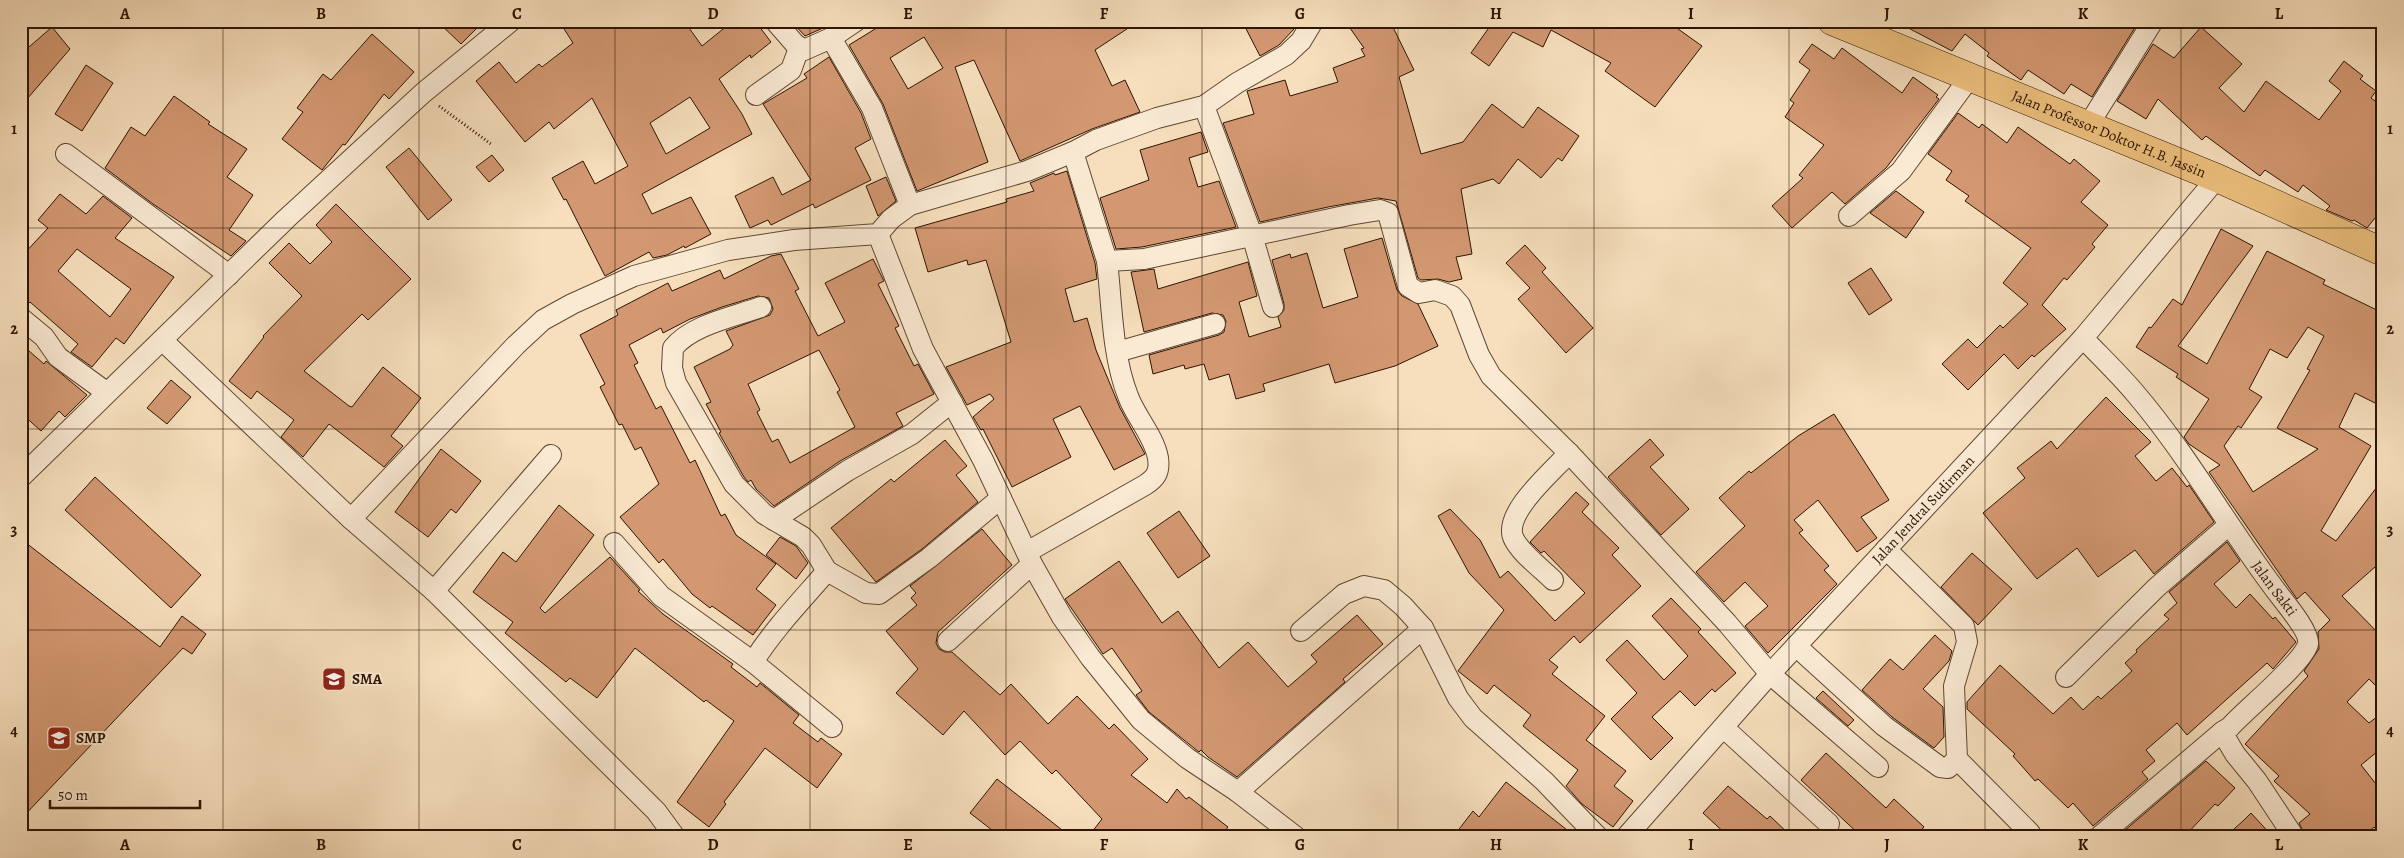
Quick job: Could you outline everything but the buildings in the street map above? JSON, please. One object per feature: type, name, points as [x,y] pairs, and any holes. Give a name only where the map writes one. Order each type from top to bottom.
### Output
[{"type":"highway","name":"Jalan Professor Doktor H.B. Jassin","points":[[1832,21],[2089,124],[2217,178],[2383,252]]},
{"type":"street","points":[[21,477],[106,392],[423,93],[511,21]]},
{"type":"street","points":[[775,21],[799,48],[808,50],[856,21]]},
{"type":"street","points":[[351,519],[516,345],[543,320],[572,304],[634,276],[728,250],[794,240],[878,234],[891,219],[910,205],[1027,171],[1074,152],[1096,140],[1204,106],[1291,51],[1302,41],[1313,21]]},
{"type":"street","points":[[2089,124],[2153,21]]},
{"type":"street","points":[[830,38],[872,108],[910,205]]},
{"type":"street","points":[[756,95],[791,70],[799,48]]},
{"type":"street","points":[[1849,216],[1901,171],[1970,77]]},
{"type":"street","points":[[1204,106],[1252,234],[1273,307]]},
{"type":"street","points":[[948,641],[1029,558],[1150,482],[1158,474],[1158,456],[1128,396],[1113,332],[1113,311],[1107,261],[1074,152]]},
{"type":"street","points":[[66,154],[229,275]]},
{"type":"street","name":"Jalan Jendral Sudirman","points":[[1626,837],[1770,674],[2083,338],[2217,178]]},
{"type":"street","points":[[1107,261],[1144,259],[1252,234],[1349,215],[1380,210],[1386,212],[1391,221],[1408,286],[1419,293],[1435,290],[1443,291],[1452,296],[1460,305],[1478,355],[1491,376],[1570,453],[1727,623],[1770,674],[1878,767]]},
{"type":"street","points":[[878,234],[920,342],[1001,498],[1029,558],[1062,617],[1128,706],[1141,720],[1187,758],[1238,792],[1296,837]]},
{"type":"street","points":[[761,307],[695,329],[678,342],[672,348],[671,358],[676,383],[719,462],[734,484],[752,504],[774,520],[791,529],[811,545],[827,571],[866,593],[879,594],[929,558],[1001,498]]},
{"type":"street","points":[[21,318],[44,337],[58,356],[106,392]]},
{"type":"street","points":[[1117,352],[1215,324]]},
{"type":"street","name":"Jalan Sakti","points":[[2083,338],[2135,392],[2157,420],[2229,525],[2294,613],[2308,643],[2294,664],[2230,727],[2222,732]]},
{"type":"street","points":[[162,340],[351,519],[434,591],[656,811],[675,837]]},
{"type":"street","points":[[774,520],[847,471],[912,434],[952,402]]},
{"type":"street","points":[[1553,580],[1517,545],[1511,528],[1515,514],[1570,453]]},
{"type":"street","points":[[434,591],[551,455]]},
{"type":"street","points":[[2066,676],[2157,587],[2229,525]]},
{"type":"street","points":[[614,543],[661,596],[753,662],[832,727]]},
{"type":"street","points":[[1886,549],[1964,626],[1967,642],[1954,686],[1958,759],[2030,833]]},
{"type":"street","points":[[753,662],[780,623],[827,571]]},
{"type":"street","points":[[1301,631],[1344,594],[1364,586],[1384,590],[1404,606],[1423,628],[1458,698],[1473,718],[1544,781],[1598,837]]},
{"type":"street","points":[[1238,792],[1423,628]]},
{"type":"street","points":[[1796,646],[1884,726],[1940,767],[1948,768],[1958,759]]},
{"type":"street","points":[[1724,728],[1829,824]]},
{"type":"street","points":[[2100,836],[2222,732],[2235,754],[2257,781],[2294,837]]},
{"type":"path","points":[[423,93],[491,144]]},
{"type":"place","name":"SMA","points":[[334,679]]},
{"type":"place","name":"SMP","points":[[59,738]]}]
